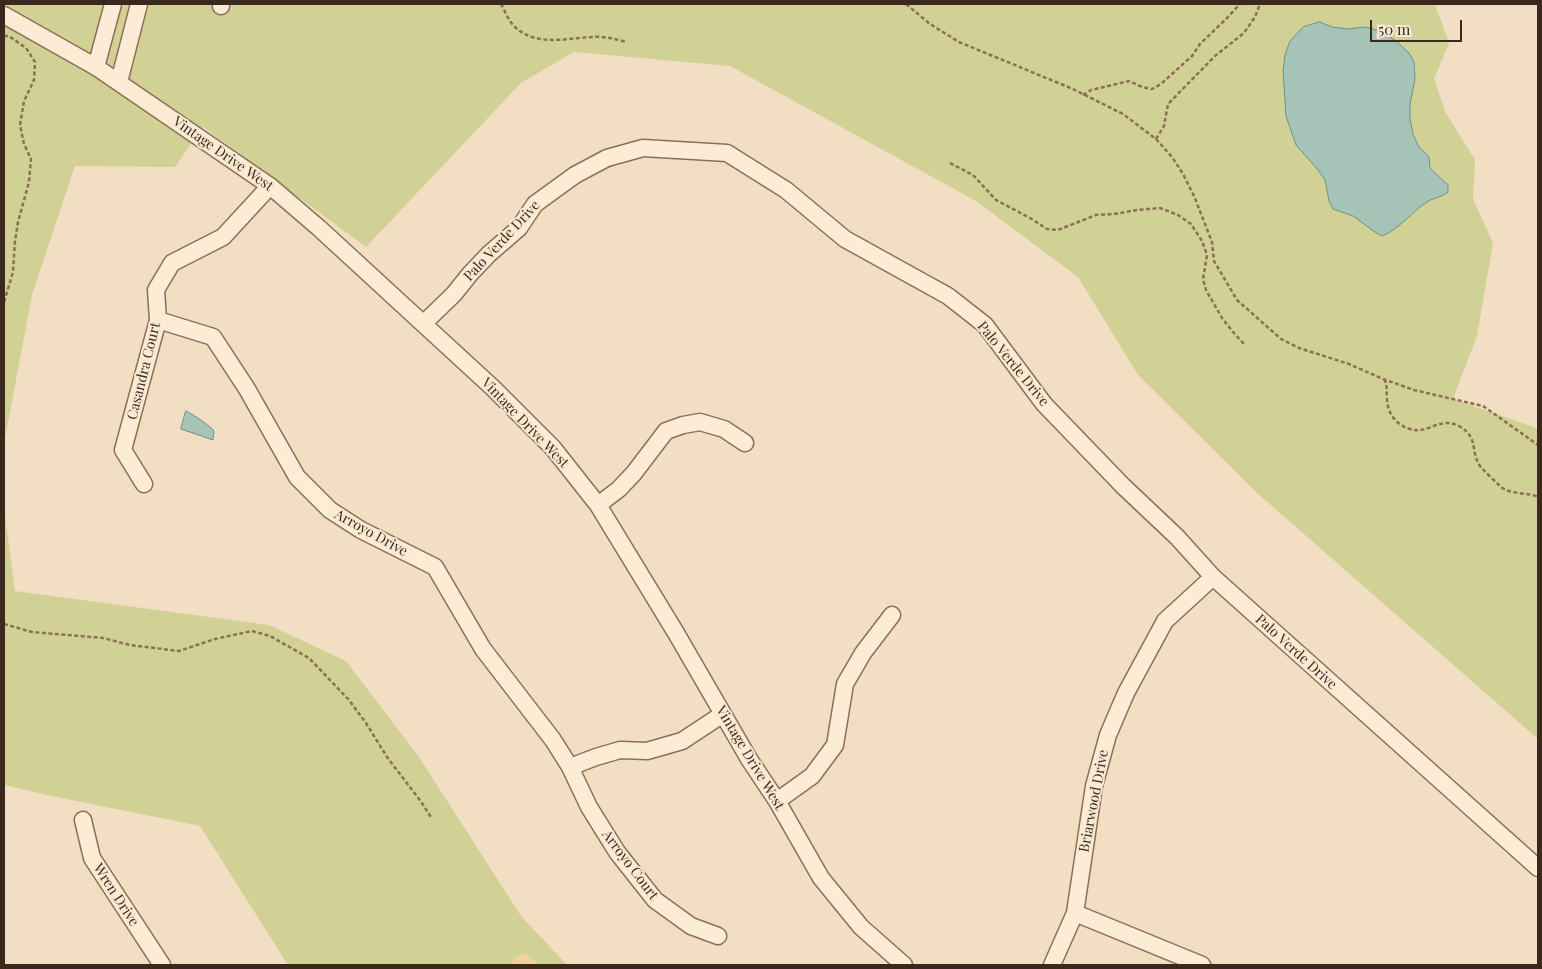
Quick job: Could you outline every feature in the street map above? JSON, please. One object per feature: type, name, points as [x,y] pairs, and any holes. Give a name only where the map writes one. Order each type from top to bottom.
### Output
[{"type":"street","points":[[96,67],[113,4]]},
{"type":"street","points":[[119,82],[139,4]]},
{"type":"street","name":"Vintage Drive West","points":[[4,15],[96,67],[270,186],[319,228],[493,388],[553,448],[598,505],[676,633],[749,759],[777,801],[821,878],[862,927],[904,965]]},
{"type":"street","name":"Palo Verde Drive","points":[[423,324],[454,294],[489,254],[519,228],[535,204],[575,175],[607,158],[643,148],[727,153],[786,190],[845,239],[948,296],[985,325],[1044,404],[1123,486],[1178,537],[1213,577],[1538,868]]},
{"type":"street","name":"Casandra Court","points":[[144,484],[124,450],[158,320],[156,290],[172,263],[223,237],[270,186]]},
{"type":"street","name":"Arroyo Drive","points":[[158,320],[212,337],[247,389],[297,477],[330,510],[361,530],[435,567],[483,649],[553,740],[570,766]]},
{"type":"street","points":[[598,505],[619,489],[634,474],[666,431],[683,424],[700,422],[724,429],[744,443]]},
{"type":"street","name":"Briarwood Drive","points":[[1052,965],[1075,914],[1094,786],[1108,734],[1126,693],[1165,621],[1213,577]]},
{"type":"street","points":[[777,801],[812,776],[835,745],[845,684],[863,652],[892,615]]},
{"type":"street","points":[[570,766],[620,750],[647,751],[682,741],[723,714]]},
{"type":"street","name":"Arroyo Court","points":[[570,766],[589,807],[617,852],[655,900],[690,926],[718,936]]},
{"type":"street","name":"Wren Drive","points":[[83,820],[92,858],[162,965]]},
{"type":"street","points":[[1075,914],[1202,965]]},
{"type":"path","points":[[501,4],[513,26],[525,35],[542,40],[592,37],[613,38],[626,42]]},
{"type":"path","points":[[906,4],[930,24],[959,42],[1073,89],[1123,114],[1156,139],[1172,157],[1183,174],[1212,242],[1214,261],[1237,300],[1281,339],[1299,348],[1349,364],[1414,390],[1483,406],[1538,445]]},
{"type":"path","points":[[1083,95],[1091,90],[1129,81],[1152,89],[1161,84],[1192,56],[1200,44],[1240,4]]},
{"type":"path","points":[[1156,139],[1164,126],[1168,104],[1215,56],[1244,33],[1260,4]]},
{"type":"path","points":[[4,36],[9,36],[26,48],[35,62],[34,80],[24,101],[20,125],[24,144],[31,159],[29,182],[14,241],[13,272],[4,302]]},
{"type":"path","points":[[950,163],[973,176],[996,200],[1047,229],[1058,230],[1096,215],[1137,210],[1160,208],[1178,215],[1190,224],[1202,241],[1207,256],[1203,279],[1206,290],[1222,318],[1244,344]]},
{"type":"path","points":[[1384,379],[1387,385],[1389,412],[1400,425],[1412,430],[1447,422],[1459,426],[1469,434],[1474,442],[1480,466],[1502,489],[1538,497]]},
{"type":"path","points":[[4,624],[32,632],[103,638],[130,645],[179,650],[215,639],[252,631],[270,636],[309,658],[349,700],[432,819]]},
{"type":"green space","points":[[7,4],[1435,4],[1449,43],[1434,79],[1446,113],[1475,160],[1473,199],[1493,243],[1477,336],[1453,399],[1538,430],[1538,739],[1256,492],[1138,375],[1078,277],[976,201],[730,66],[574,52],[521,83],[366,247],[203,127],[175,167],[75,166],[32,295],[4,444],[4,10]]},
{"type":"green space","points":[[4,508],[15,591],[269,625],[346,661],[419,757],[521,916],[567,965],[288,965],[200,826],[4,785]]},
{"type":"sand","points":[[524,953],[536,961],[537,965],[511,965],[519,954]]},
{"type":"shaded area","points":[[1320,22],[1332,27],[1348,29],[1365,27],[1380,31],[1396,41],[1409,53],[1414,62],[1415,79],[1410,104],[1413,134],[1419,147],[1429,157],[1430,168],[1448,185],[1448,192],[1427,202],[1394,229],[1382,236],[1353,216],[1333,209],[1329,201],[1325,180],[1296,145],[1286,116],[1283,71],[1285,55],[1290,41],[1303,27]]},
{"type":"shaded area","points":[[186,411],[214,431],[213,440],[181,429]]}]
